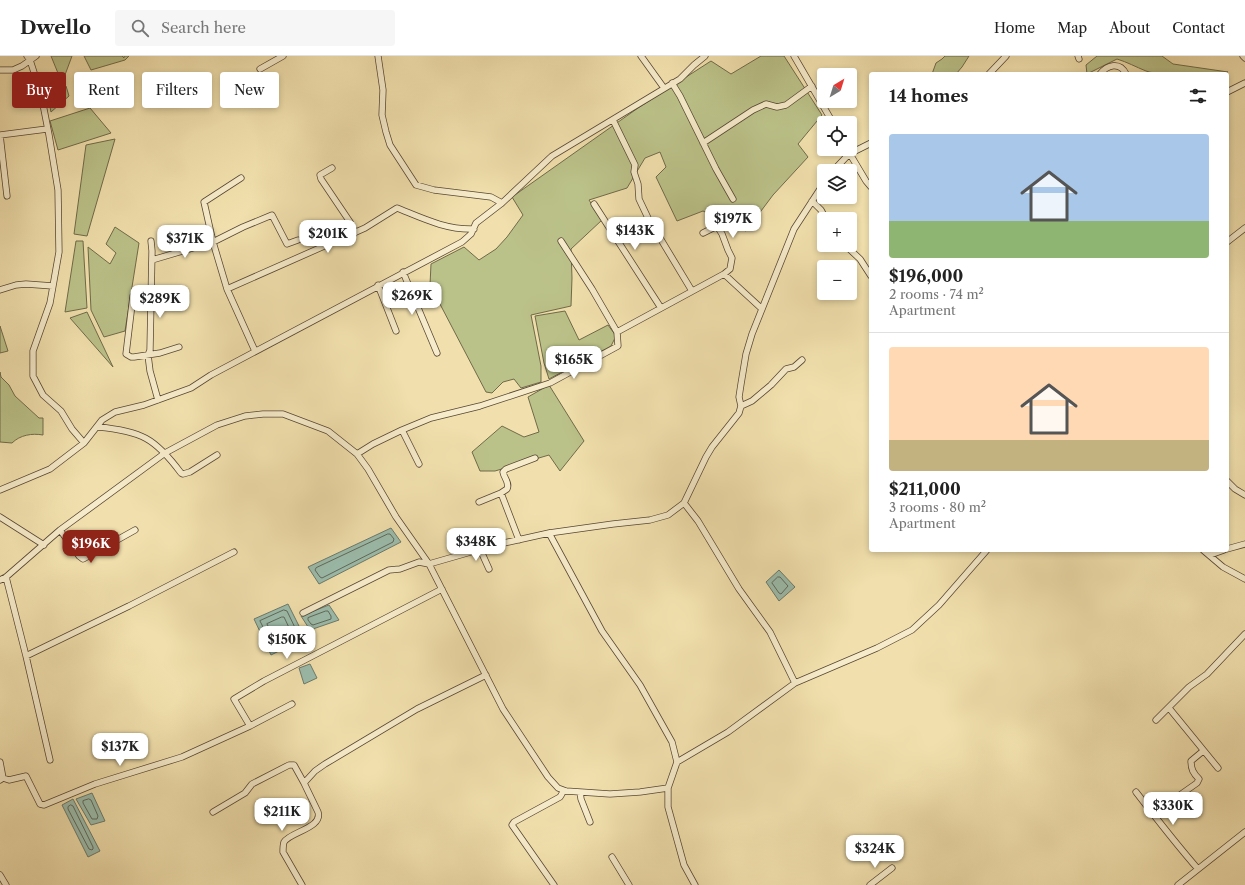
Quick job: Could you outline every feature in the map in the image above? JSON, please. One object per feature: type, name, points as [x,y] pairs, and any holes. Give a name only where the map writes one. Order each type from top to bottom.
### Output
[{"type":"street","points":[[0,70],[13,70],[22,66],[28,58],[36,56]]},
{"type":"street","points":[[260,69],[283,56]]},
{"type":"street","points":[[378,56],[383,90],[382,115],[386,132],[390,145],[416,185],[434,190],[491,197],[502,203]]},
{"type":"street","points":[[641,56],[664,88]]},
{"type":"street","points":[[0,490],[50,469],[84,443],[102,420],[114,412],[144,406],[191,388],[211,375],[255,351],[462,242],[471,234],[476,223],[502,203],[552,156],[646,101],[680,79],[705,56]]},
{"type":"street","points":[[794,56],[830,116]]},
{"type":"street","points":[[991,72],[1006,56]]},
{"type":"street","points":[[28,58],[41,94],[58,190],[58,252],[50,303],[33,351],[33,376],[43,395],[61,411],[72,429],[84,443]]},
{"type":"street","points":[[1102,72],[1105,68],[1111,66],[1120,66],[1125,72]]},
{"type":"street","points":[[1229,91],[1245,83]]},
{"type":"street","points":[[672,84],[680,96],[733,199]]},
{"type":"street","points":[[703,143],[753,110],[766,104],[777,107],[786,105],[812,86]]},
{"type":"street","points":[[613,120],[635,165],[634,172],[638,184],[639,199],[648,218],[692,291]]},
{"type":"street","points":[[7,196],[0,135],[48,129]]},
{"type":"street","points":[[857,148],[869,144]]},
{"type":"street","points":[[851,156],[869,185]]},
{"type":"street","points":[[332,168],[320,175],[321,179],[355,233]]},
{"type":"street","points":[[241,178],[204,202],[213,242],[227,289],[255,351]]},
{"type":"street","points":[[303,613],[388,570],[400,569],[419,562],[429,564],[480,549],[549,533],[650,520],[668,515],[684,503],[712,447],[739,413],[741,406],[739,397],[746,354],[752,334],[794,229],[817,194]]},
{"type":"street","points":[[812,201],[822,212]]},
{"type":"street","points":[[594,204],[661,308]]},
{"type":"street","points":[[227,289],[355,233],[397,208],[444,226],[474,229]]},
{"type":"street","points":[[152,260],[213,242],[272,215],[287,244],[298,240]]},
{"type":"street","points":[[617,332],[724,274],[730,269],[732,258],[717,226],[703,233]]},
{"type":"street","points":[[1229,240],[1245,228]]},
{"type":"street","points":[[151,241],[150,350],[148,355],[150,371],[158,400]]},
{"type":"street","points":[[358,454],[373,444],[431,418],[480,406],[550,383],[618,346],[617,332],[561,241]]},
{"type":"street","points":[[852,252],[860,259],[869,273]]},
{"type":"street","points":[[403,272],[436,353]]},
{"type":"street","points":[[724,274],[762,309]]},
{"type":"street","points":[[0,290],[16,285],[26,284],[53,286]]},
{"type":"street","points":[[378,285],[396,330]]},
{"type":"street","points":[[133,296],[126,354],[131,357],[148,355],[179,347]]},
{"type":"street","points":[[741,406],[752,401],[771,385],[786,369],[794,367],[802,360]]},
{"type":"street","points":[[0,580],[6,577],[60,530],[165,453],[217,425],[245,416],[283,414],[328,430],[358,454],[396,517],[429,564],[503,709],[548,777],[558,788],[566,791],[610,794],[668,788]]},
{"type":"street","points":[[98,427],[116,429],[141,435],[165,453],[183,474],[190,472],[216,455]]},
{"type":"street","points":[[402,430],[419,464]]},
{"type":"street","points":[[479,502],[501,493],[508,488],[503,472],[506,469],[535,458]]},
{"type":"street","points":[[1229,483],[1245,495]]},
{"type":"street","points":[[501,493],[519,540]]},
{"type":"street","points":[[684,503],[698,520],[739,589],[770,632],[795,683]]},
{"type":"street","points":[[0,517],[44,544]]},
{"type":"street","points":[[60,530],[79,556],[83,558],[135,530]]},
{"type":"street","points":[[549,533],[602,631],[644,691],[672,742],[677,762],[668,788],[668,807],[684,865],[695,885]]},
{"type":"street","points":[[1229,548],[1245,544]]},
{"type":"street","points":[[480,549],[489,569]]},
{"type":"street","points":[[26,656],[129,606],[234,552]]},
{"type":"street","points":[[677,762],[728,732],[795,683],[877,648],[912,630],[939,605],[985,552]]},
{"type":"street","points":[[1206,552],[1223,567],[1245,580]]},
{"type":"street","points":[[1210,555],[1218,552]]},
{"type":"street","points":[[6,577],[50,760]]},
{"type":"street","points":[[250,726],[234,699],[264,681],[442,589]]},
{"type":"street","points":[[1156,720],[1189,687],[1207,674],[1245,634]]},
{"type":"street","points":[[304,783],[315,771],[325,764],[417,709],[486,676]]},
{"type":"street","points":[[0,762],[1,779],[9,780],[26,776],[40,804],[44,805],[96,784],[182,757],[250,726],[292,704]]},
{"type":"street","points":[[1169,708],[1218,768]]},
{"type":"street","points":[[1153,814],[1197,783],[1199,778],[1191,769],[1191,761],[1203,751]]},
{"type":"street","points":[[213,812],[245,794],[252,784],[289,765],[294,765],[320,816],[319,819],[307,828],[287,839],[283,846],[284,852],[302,885]]},
{"type":"street","points":[[554,885],[512,825],[514,822],[560,797],[563,792],[566,791]]},
{"type":"street","points":[[580,792],[581,799],[590,822]]},
{"type":"street","points":[[1136,792],[1167,834],[1198,869]]},
{"type":"street","points":[[1178,885],[1245,832]]},
{"type":"street","points":[[612,857],[629,885]]},
{"type":"street","points":[[870,885],[892,868]]},
{"type":"street","points":[[0,875],[6,885]]},
{"type":"green space","points":[[51,56],[72,56],[66,72],[58,72]]},
{"type":"green space","points":[[84,56],[122,56],[124,58],[124,56],[129,56],[125,60],[91,70]]},
{"type":"green space","points":[[761,56],[784,56],[822,115],[817,116],[817,121],[798,144],[808,157],[773,195],[746,231],[703,211],[677,221],[656,177],[666,167],[660,152],[645,158],[627,188],[589,200],[602,220],[571,249],[571,306],[531,315],[541,366],[541,382],[521,388],[514,379],[503,382],[492,393],[486,392],[430,285],[431,264],[464,247],[479,260],[496,249],[523,215],[512,197],[638,108],[711,61],[731,74]]},
{"type":"green space","points":[[945,56],[969,56],[958,72],[933,72],[936,63]]},
{"type":"green space","points":[[1097,56],[1162,56],[1173,64],[1228,72],[1150,72],[1117,59],[1091,72],[1087,72],[1086,65]]},
{"type":"green space","points":[[66,86],[69,96],[66,99]]},
{"type":"green space","points":[[50,108],[56,108],[51,112]]},
{"type":"green space","points":[[90,108],[111,133],[58,150],[50,121]]},
{"type":"green space","points":[[115,139],[87,236],[74,234],[86,145]]},
{"type":"green space","points":[[115,227],[139,243],[125,331],[104,337],[91,310],[88,247],[110,264],[116,253],[106,244]]},
{"type":"green space","points":[[76,241],[83,241],[87,308],[65,312]]},
{"type":"green space","points":[[565,311],[579,340],[608,325],[616,336],[611,346],[549,379],[544,363],[535,316]]},
{"type":"green space","points":[[87,312],[113,367],[70,318]]},
{"type":"green space","points":[[0,326],[8,351],[0,353]]},
{"type":"green space","points":[[0,372],[1,377],[9,385],[15,396],[39,418],[43,418],[43,435],[26,435],[12,443],[0,442]]},
{"type":"green space","points":[[549,385],[584,441],[560,471],[549,455],[495,471],[480,471],[472,452],[502,426],[524,437],[539,432],[528,397]]},
{"type":"water","points":[[391,528],[401,542],[319,584],[308,567]]},
{"type":"water","points":[[779,570],[795,587],[779,601],[766,582]]},
{"type":"water","points":[[288,604],[305,638],[271,655],[254,619]]},
{"type":"water","points":[[329,605],[339,620],[310,630],[301,616]]},
{"type":"water","points":[[310,664],[317,678],[304,684],[299,668]]},
{"type":"water","points":[[92,793],[105,821],[91,825],[76,799]]},
{"type":"water","points":[[73,799],[100,851],[88,857],[62,805]]}]
